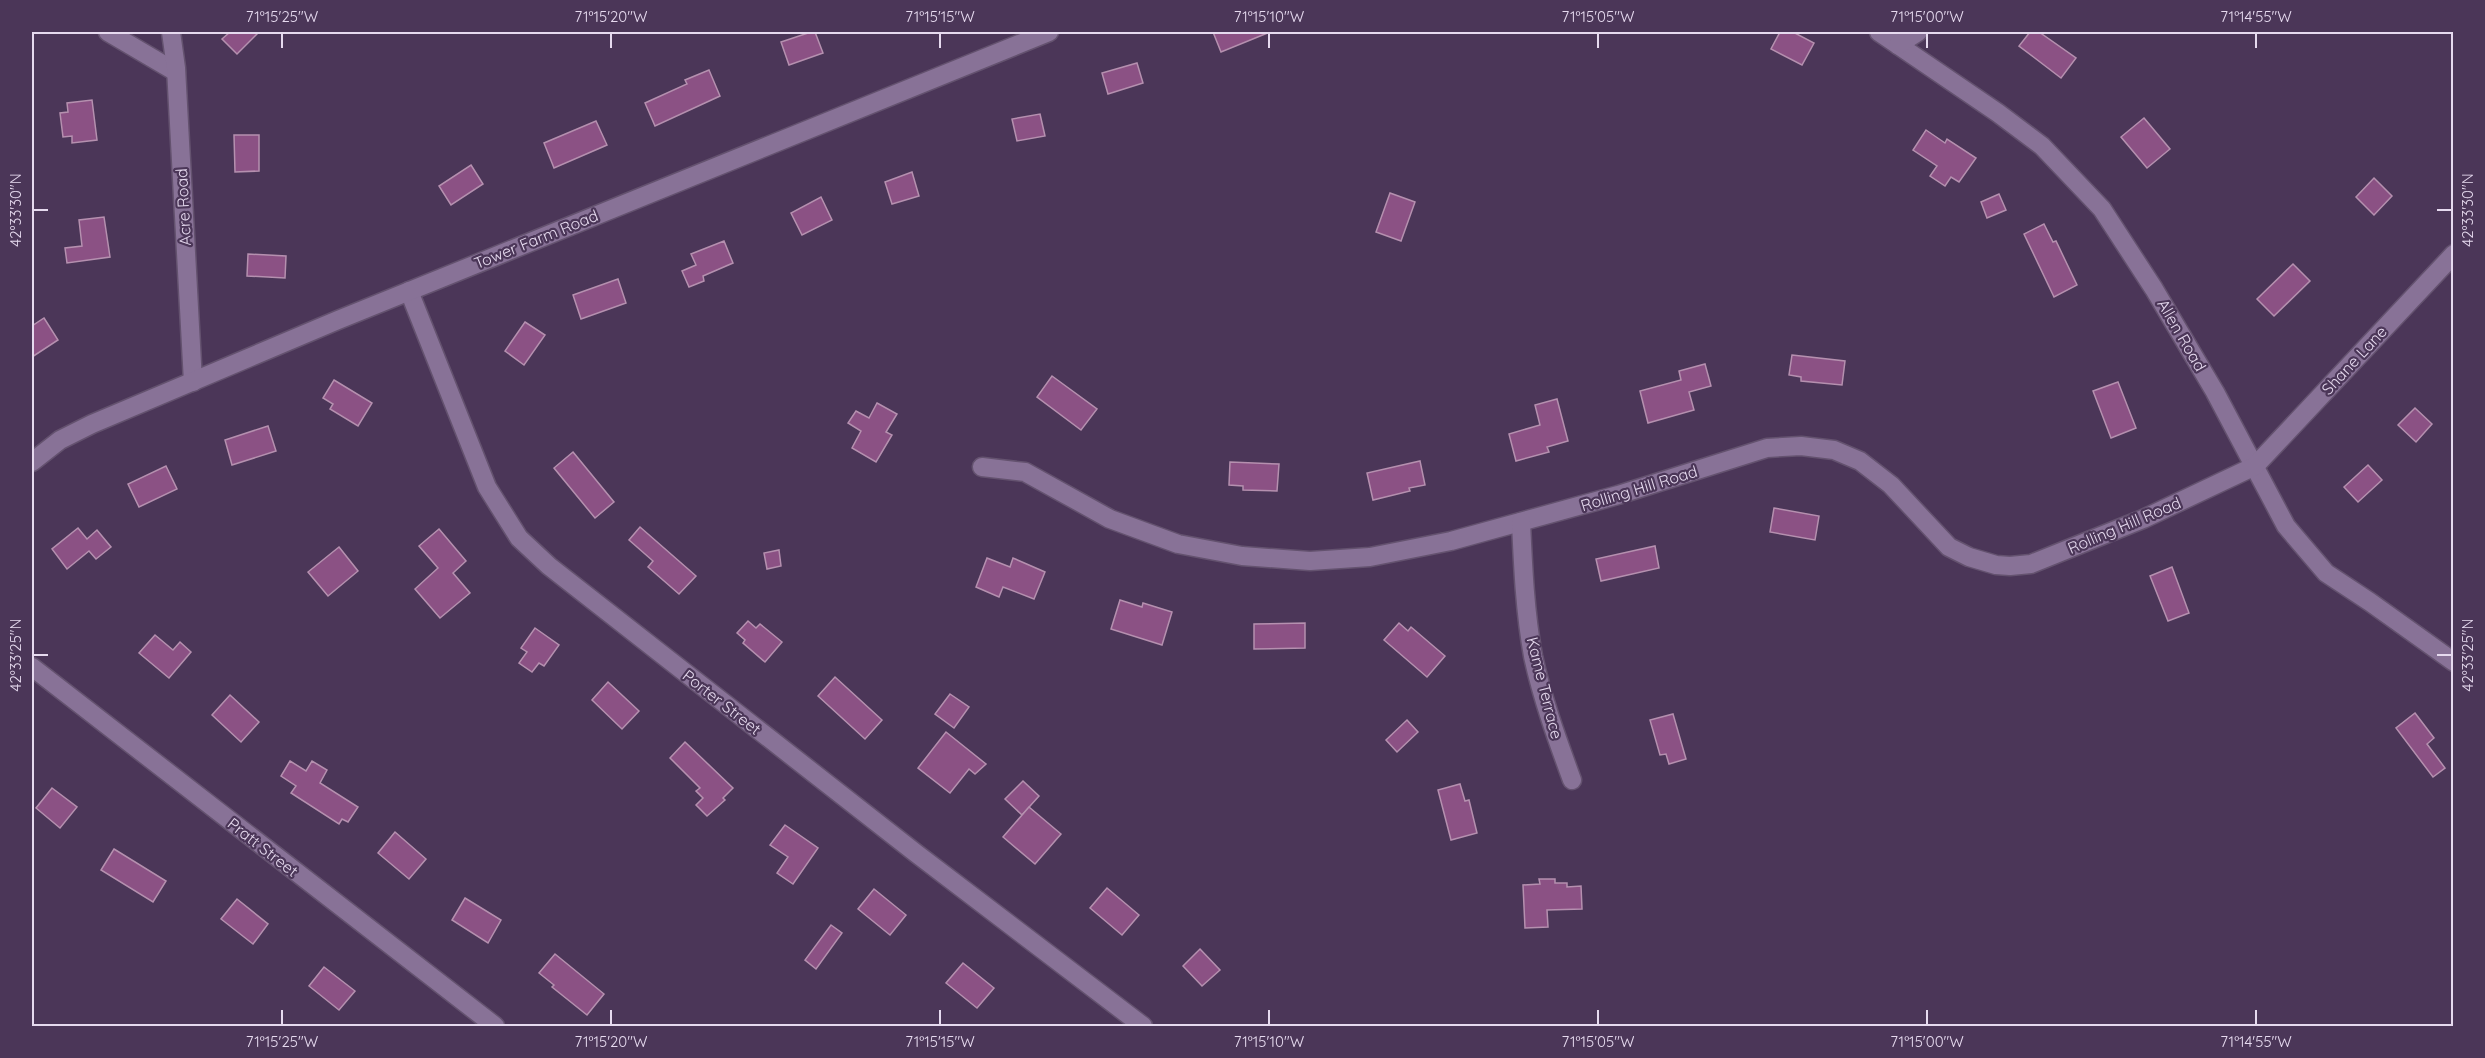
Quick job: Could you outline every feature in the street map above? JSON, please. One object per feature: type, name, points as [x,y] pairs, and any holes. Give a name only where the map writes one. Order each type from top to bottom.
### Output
[{"type":"street","points":[[108,32],[176,72]]},
{"type":"street","name":"Acre Road","points":[[171,32],[176,72],[193,382]]},
{"type":"street","name":"Tower Farm Road","points":[[32,462],[60,440],[193,382],[409,291],[1049,32]]},
{"type":"street","name":"Allen Road","points":[[1879,32],[1998,112],[2042,146],[2102,209],[2160,298],[2255,466],[2286,526],[2326,573],[2454,663]]},
{"type":"street","points":[[1898,45],[1918,32]]},
{"type":"street","name":"Shane Lane","points":[[2255,466],[2454,254]]},
{"type":"street","name":"Porter Street","points":[[409,291],[487,487],[519,538],[549,566],[888,832],[1143,1026]]},
{"type":"street","name":"Rolling Hill Road","points":[[982,467],[1025,472],[1110,519],[1178,544],[1242,556],[1310,561],[1370,557],[1451,541],[1618,495],[1767,448],[1801,446],[1834,450],[1860,461],[1891,485],[1949,547],[1969,557],[2010,566],[2031,564],[2143,519],[2255,466]]},
{"type":"street","name":"Kame Terrace","points":[[1521,522],[1524,589],[1533,656],[1551,722],[1572,780]]},
{"type":"street","name":"Pratt Street","points":[[32,667],[495,1026]]},
{"type":"building","points":[[230,32],[259,32],[237,54],[222,39]]},
{"type":"building","points":[[815,32],[823,53],[789,65],[781,42]]},
{"type":"building","points":[[1213,32],[1270,32],[1221,52]]},
{"type":"building","points":[[1780,32],[1793,32],[1814,43],[1802,65],[1771,49]]},
{"type":"building","points":[[2030,32],[2039,32],[2076,58],[2061,78],[2019,46]]},
{"type":"building","points":[[1137,63],[1143,83],[1108,94],[1102,73]]},
{"type":"building","points":[[709,70],[720,96],[655,126],[645,103],[687,84],[685,80]]},
{"type":"building","points":[[92,100],[97,140],[72,143],[72,136],[63,137],[60,113],[68,112],[67,103]]},
{"type":"building","points":[[1040,114],[1045,136],[1017,141],[1012,119]]},
{"type":"building","points":[[2144,118],[2170,149],[2147,168],[2121,137]]},
{"type":"building","points":[[596,121],[607,145],[554,168],[544,143]]},
{"type":"building","points":[[1926,130],[1945,143],[1947,139],[1976,158],[1959,182],[1951,177],[1945,186],[1930,176],[1937,166],[1913,150]]},
{"type":"building","points":[[234,135],[259,135],[259,171],[235,172]]},
{"type":"building","points":[[471,165],[483,184],[451,205],[439,186]]},
{"type":"building","points":[[912,172],[919,196],[892,204],[885,182]]},
{"type":"building","points":[[2374,178],[2392,196],[2374,215],[2356,197]]},
{"type":"building","points":[[1390,193],[1415,202],[1401,241],[1376,232]]},
{"type":"building","points":[[1999,194],[2006,210],[1987,218],[1981,202]]},
{"type":"building","points":[[821,197],[832,220],[802,235],[791,213]]},
{"type":"building","points":[[104,217],[110,257],[67,263],[65,248],[82,246],[79,220]]},
{"type":"building","points":[[2044,224],[2053,242],[2056,241],[2077,285],[2054,297],[2024,234]]},
{"type":"building","points":[[724,241],[733,263],[703,276],[704,281],[689,287],[682,271],[696,265],[691,254]]},
{"type":"building","points":[[248,254],[286,256],[285,278],[247,276]]},
{"type":"building","points":[[2293,264],[2310,281],[2274,316],[2257,299]]},
{"type":"building","points":[[618,279],[626,303],[581,319],[573,295]]},
{"type":"building","points":[[44,318],[58,340],[32,357],[32,326]]},
{"type":"building","points":[[525,322],[545,335],[524,365],[505,351]]},
{"type":"building","points":[[1792,355],[1845,361],[1842,385],[1801,381],[1801,377],[1789,375]]},
{"type":"building","points":[[1705,364],[1711,386],[1689,392],[1694,410],[1648,423],[1640,391],[1681,380],[1679,371]]},
{"type":"building","points":[[1052,376],[1097,409],[1081,430],[1037,397]]},
{"type":"building","points":[[334,380],[372,403],[358,426],[330,409],[333,404],[323,398]]},
{"type":"building","points":[[2118,382],[2136,428],[2111,438],[2093,391]]},
{"type":"building","points":[[1557,399],[1568,441],[1547,447],[1549,452],[1516,461],[1509,434],[1540,425],[1535,405]]},
{"type":"building","points":[[877,403],[897,414],[886,432],[892,435],[876,462],[852,448],[861,431],[848,423],[856,411],[869,418]]},
{"type":"building","points":[[2415,408],[2432,424],[2416,442],[2398,425]]},
{"type":"building","points":[[268,426],[276,451],[232,465],[225,440]]},
{"type":"building","points":[[573,452],[614,502],[595,518],[554,468]]},
{"type":"building","points":[[1420,461],[1425,485],[1373,500],[1367,473]]},
{"type":"building","points":[[1230,462],[1279,464],[1277,491],[1243,490],[1243,486],[1229,485]]},
{"type":"building","points":[[2368,465],[2382,480],[2358,502],[2344,487]]},
{"type":"building","points":[[166,466],[177,489],[139,507],[128,484]]},
{"type":"building","points":[[1774,508],[1819,516],[1815,540],[1770,532]]},
{"type":"building","points":[[640,527],[696,576],[679,594],[648,567],[653,561],[629,540]]},
{"type":"building","points":[[78,528],[87,539],[97,530],[111,547],[96,559],[89,551],[67,569],[52,549]]},
{"type":"building","points":[[439,529],[466,561],[453,573],[470,593],[440,618],[415,589],[438,568],[419,546]]},
{"type":"building","points":[[1655,546],[1659,568],[1601,581],[1596,559]]},
{"type":"building","points":[[339,547],[358,571],[328,596],[308,572]]},
{"type":"building","points":[[779,550],[781,566],[767,569],[764,553]]},
{"type":"building","points":[[987,558],[1010,567],[1013,558],[1045,572],[1034,599],[1003,587],[999,597],[976,587]]},
{"type":"building","points":[[2172,567],[2189,613],[2168,621],[2150,576]]},
{"type":"building","points":[[1120,600],[1142,607],[1143,603],[1172,612],[1162,645],[1111,629]]},
{"type":"building","points":[[748,621],[756,628],[760,624],[782,642],[765,662],[743,643],[745,640],[737,633]]},
{"type":"building","points":[[1305,623],[1305,648],[1254,649],[1254,624]]},
{"type":"building","points":[[1399,623],[1408,631],[1411,627],[1445,656],[1427,677],[1384,640]]},
{"type":"building","points":[[535,628],[559,645],[544,666],[539,663],[532,672],[519,663],[527,652],[521,648]]},
{"type":"building","points":[[155,635],[173,650],[180,642],[191,652],[169,678],[139,653]]},
{"type":"building","points":[[835,677],[882,720],[865,739],[818,696]]},
{"type":"building","points":[[608,682],[639,711],[622,729],[592,700]]},
{"type":"building","points":[[950,694],[969,707],[954,728],[935,714]]},
{"type":"building","points":[[230,695],[259,722],[241,742],[212,715]]},
{"type":"building","points":[[2415,713],[2434,738],[2427,744],[2445,768],[2433,777],[2396,728]]},
{"type":"building","points":[[1673,714],[1686,759],[1669,764],[1666,754],[1660,755],[1650,720]]},
{"type":"building","points":[[1407,720],[1418,732],[1397,752],[1386,740]]},
{"type":"building","points":[[946,732],[986,764],[975,774],[969,769],[950,793],[918,768]]},
{"type":"building","points":[[685,742],[733,788],[723,798],[725,800],[707,816],[696,805],[703,798],[696,791],[700,788],[670,758]]},
{"type":"building","points":[[290,761],[306,771],[312,761],[327,770],[320,783],[358,807],[348,822],[342,819],[339,824],[291,793],[296,786],[281,776]]},
{"type":"building","points":[[1023,781],[1039,796],[1022,815],[1005,799]]},
{"type":"building","points":[[1460,784],[1465,801],[1469,800],[1477,833],[1451,840],[1438,790]]},
{"type":"building","points":[[52,788],[77,807],[60,828],[36,808]]},
{"type":"building","points":[[1029,807],[1061,834],[1035,864],[1003,837]]},
{"type":"building","points":[[785,825],[818,848],[793,884],[777,873],[788,857],[770,845]]},
{"type":"building","points":[[395,832],[426,859],[409,879],[378,853]]},
{"type":"building","points":[[114,849],[166,881],[153,902],[101,870]]},
{"type":"building","points":[[1539,879],[1555,879],[1555,883],[1567,883],[1567,887],[1581,886],[1582,909],[1547,910],[1548,927],[1525,928],[1523,885],[1540,884]]},
{"type":"building","points":[[1107,888],[1139,915],[1122,935],[1090,908]]},
{"type":"building","points":[[874,889],[906,915],[890,935],[858,909]]},
{"type":"building","points":[[465,898],[501,920],[488,943],[452,920]]},
{"type":"building","points":[[237,899],[268,924],[253,944],[221,919]]},
{"type":"building","points":[[831,925],[842,933],[816,969],[805,960]]},
{"type":"building","points":[[1200,949],[1220,970],[1202,986],[1183,966]]},
{"type":"building","points":[[555,954],[604,994],[587,1015],[552,987],[554,985],[539,973]]},
{"type":"building","points":[[963,963],[994,988],[977,1008],[946,983]]},
{"type":"building","points":[[324,967],[355,991],[339,1010],[309,986]]}]
